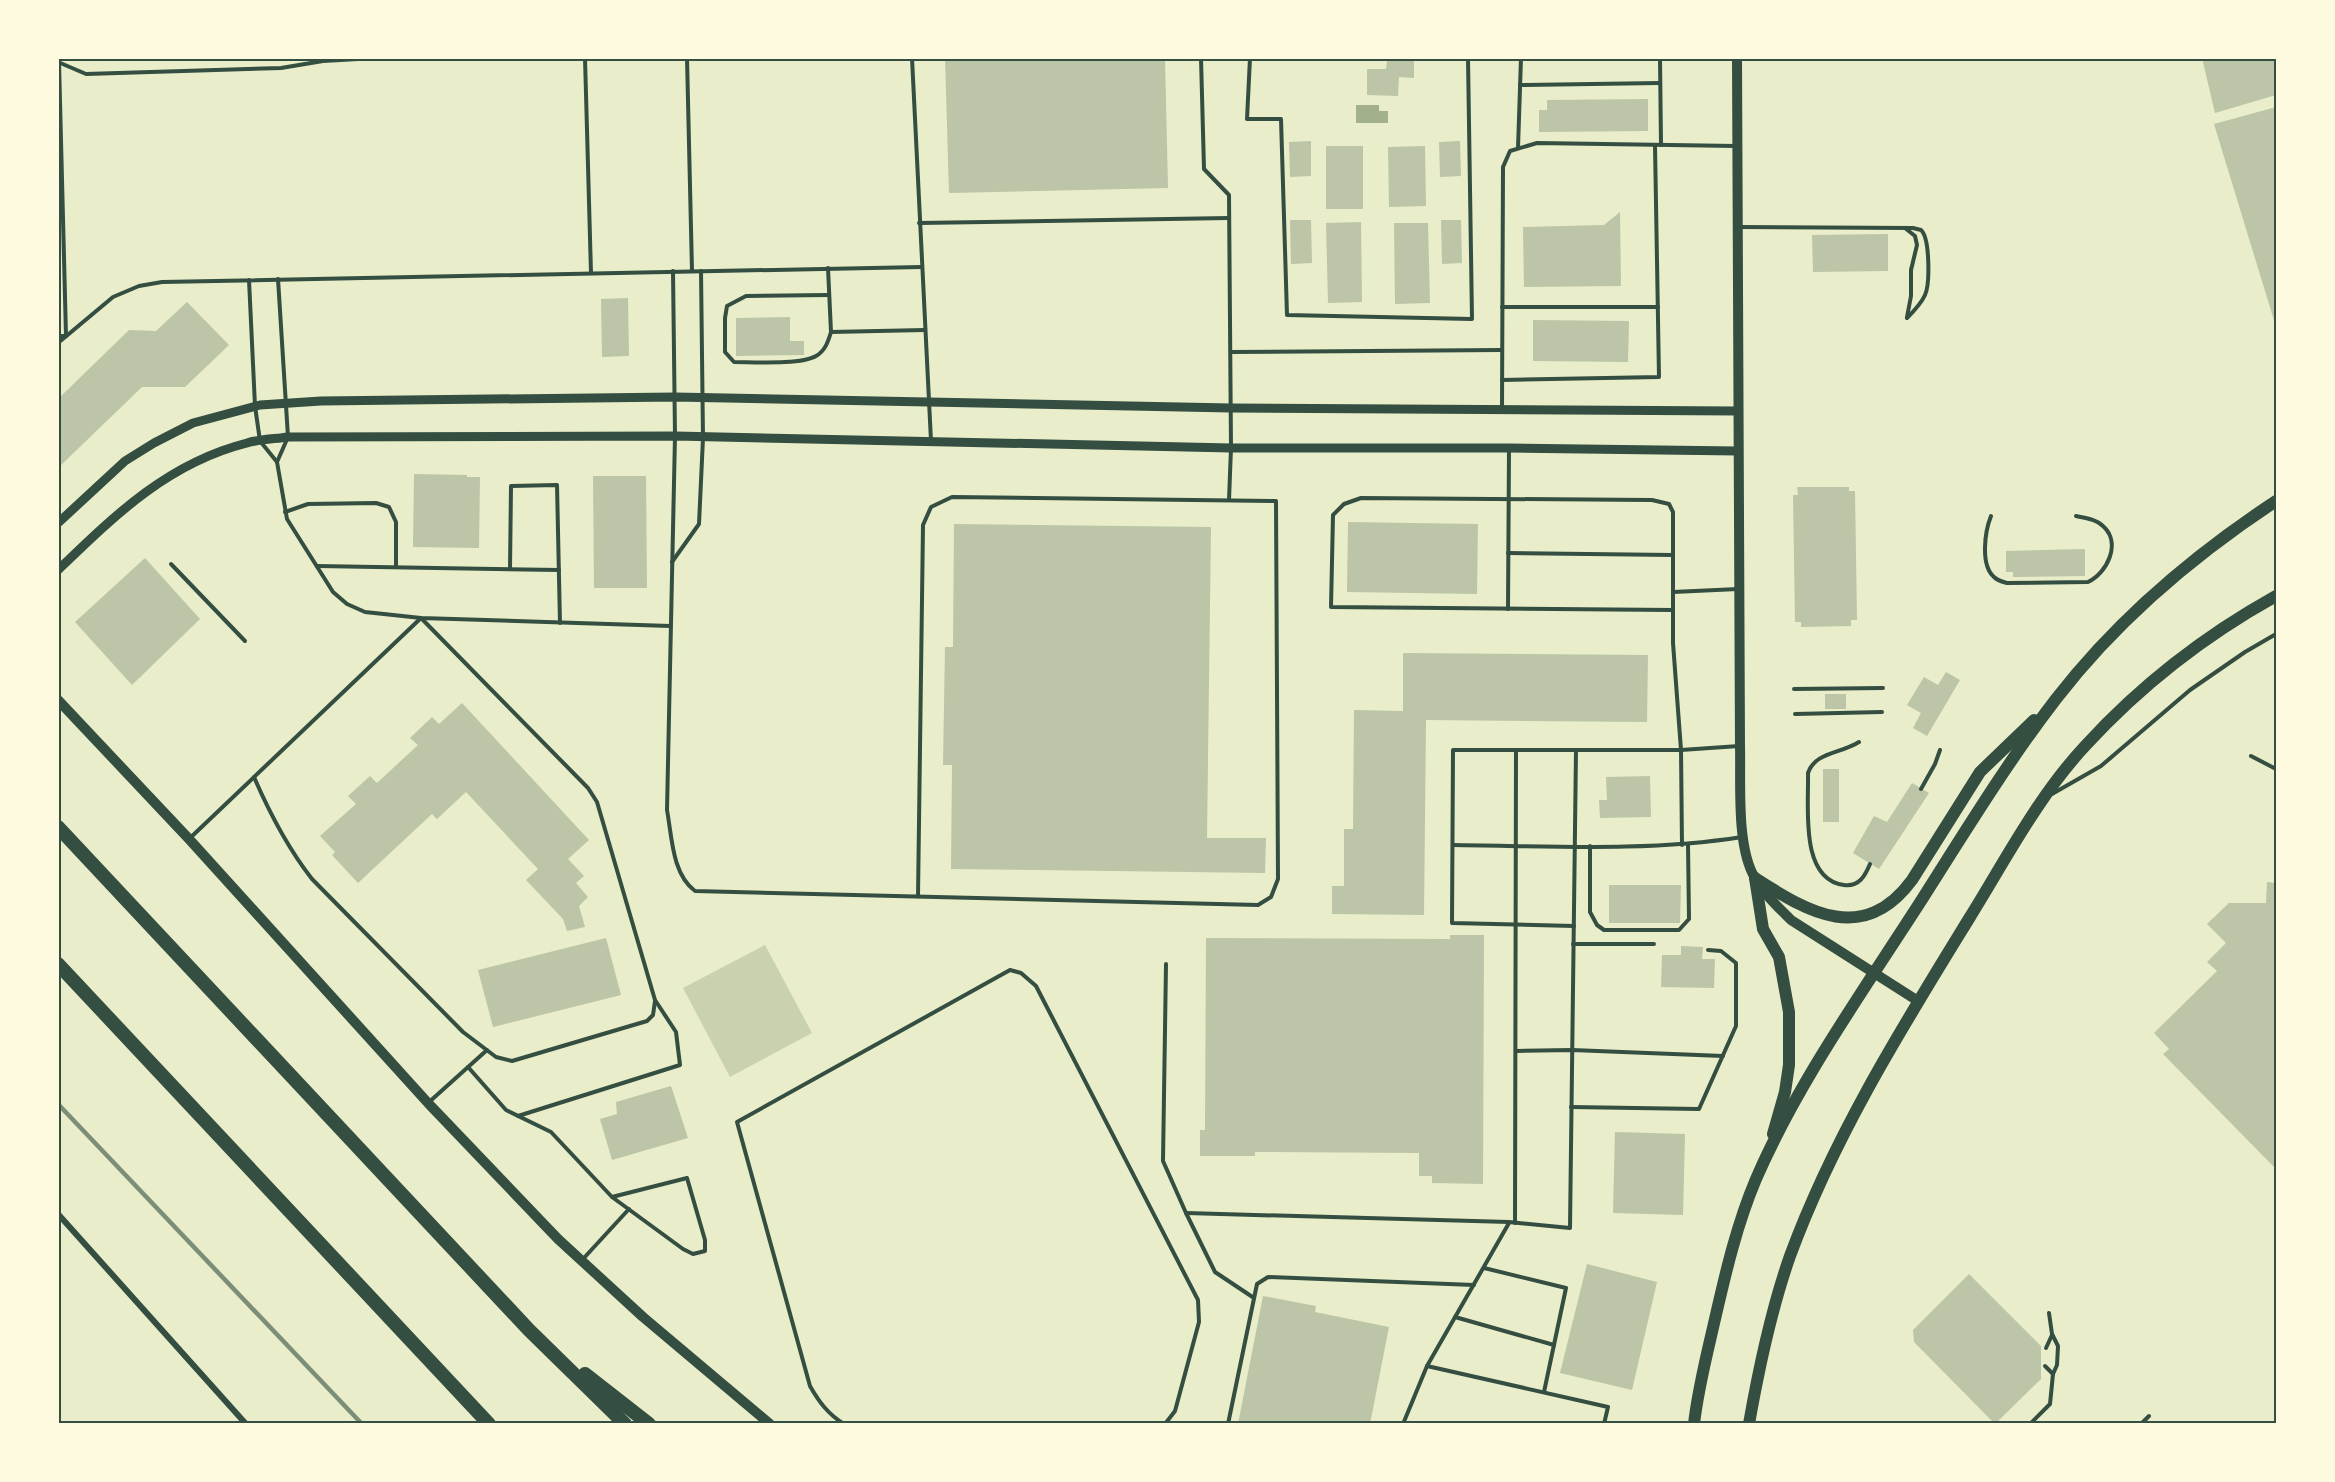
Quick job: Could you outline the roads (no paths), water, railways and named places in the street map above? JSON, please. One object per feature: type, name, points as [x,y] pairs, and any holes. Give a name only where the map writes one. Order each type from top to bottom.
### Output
[{"type":"highway","points":[[58,827],[529,1330],[625,1424]]},
{"type":"highway","points":[[58,964],[367,1290],[489,1424]]},
{"type":"highway","points":[[529,1330],[649,1424]]},
{"type":"main road","points":[[1737,58],[1740,746],[1743,837],[1746,859],[1755,878],[1774,903],[1791,920],[1918,1001]]},
{"type":"main road","points":[[1755,878],[1796,905],[1827,914],[1856,917],[1884,909],[1912,880],[1980,772],[2056,699],[2120,626],[2221,538],[2277,501]]},
{"type":"main road","points":[[1749,1424],[1769,1328],[1790,1258],[1813,1198],[1844,1132],[1918,1001],[2043,799],[2084,747],[2151,680],[2226,626],[2277,596]]},
{"type":"main road","points":[[58,699],[189,839],[428,1103],[581,1262],[770,1424]]},
{"type":"main road","points":[[1694,1424],[1699,1386],[1730,1256],[1744,1210],[1767,1156],[1814,1070],[1874,974],[2000,777],[2056,699]]},
{"type":"main road","points":[[1755,878],[1764,929],[1779,957],[1789,1012],[1788,1074],[1767,1156]]},
{"type":"street","points":[[58,523],[125,461],[154,443],[193,423],[255,406],[286,403],[675,397],[1231,408],[1738,411]]},
{"type":"street","points":[[58,570],[115,516],[177,471],[213,453],[260,441],[288,437],[675,436],[1232,447],[1509,447],[1738,451]]},
{"type":"street","points":[[58,1214],[246,1424]]},
{"type":"lane","points":[[66,336],[59,62],[86,74],[281,68],[322,61],[376,58]]},
{"type":"lane","points":[[585,58],[591,273]]},
{"type":"lane","points":[[687,58],[692,271]]},
{"type":"lane","points":[[912,58],[931,442]]},
{"type":"lane","points":[[1201,58],[1204,169],[1230,195],[1232,447],[1229,500]]},
{"type":"lane","points":[[1250,58],[1247,119],[1281,119],[1287,315],[1472,319],[1468,58]]},
{"type":"lane","points":[[1518,148],[1521,58]]},
{"type":"lane","points":[[1660,58],[1661,145]]},
{"type":"lane","points":[[1520,85],[1660,83]]},
{"type":"lane","points":[[1502,408],[1503,167],[1510,151],[1537,143],[1737,146]]},
{"type":"lane","points":[[1502,380],[1659,377],[1655,145]]},
{"type":"lane","points":[[919,224],[1230,218]]},
{"type":"lane","points":[[1737,227],[1905,228],[1921,230],[1924,233],[1928,252],[1927,292],[1921,303],[1907,318],[1911,296],[1911,270],[1917,244],[1915,236],[1905,228]]},
{"type":"lane","points":[[58,343],[113,297],[139,286],[162,282],[921,267]]},
{"type":"lane","points":[[828,268],[831,332],[826,347],[817,356],[803,361],[734,362],[725,352],[727,306],[746,296],[829,295]]},
{"type":"lane","points":[[674,271],[675,436],[667,810],[676,859],[685,883],[695,891],[918,897],[1257,905],[1270,897],[1278,879],[1276,501],[952,497],[931,507],[923,525],[918,897]]},
{"type":"lane","points":[[672,563],[699,524],[704,438],[701,271]]},
{"type":"lane","points":[[277,462],[288,437],[278,279]]},
{"type":"lane","points":[[249,280],[255,406],[260,441],[277,462],[286,519],[333,592],[347,604],[365,612],[421,618],[670,626]]},
{"type":"lane","points":[[1502,307],[1658,307]]},
{"type":"lane","points":[[831,332],[925,330]]},
{"type":"lane","points":[[58,336],[66,336]]},
{"type":"lane","points":[[1231,352],[1501,350]]},
{"type":"lane","points":[[1508,609],[1509,447]]},
{"type":"lane","points":[[510,569],[511,486],[557,485],[560,623]]},
{"type":"lane","points":[[1673,610],[1330,607],[1333,516],[1344,504],[1361,498],[1652,500],[1669,504],[1673,512],[1673,555],[1673,592],[1673,610],[1673,643],[1681,750],[1682,845]]},
{"type":"lane","points":[[285,512],[308,504],[376,503],[389,507],[396,522],[396,567]]},
{"type":"lane","points":[[1991,516],[1987,527],[1986,558],[1988,571],[1995,579],[2007,583],[2088,582],[2097,578],[2106,568],[2111,555],[2111,536],[2094,520],[2076,516]]},
{"type":"lane","points":[[1508,553],[1673,555]]},
{"type":"lane","points":[[171,564],[245,641]]},
{"type":"lane","points":[[316,566],[560,570]]},
{"type":"lane","points":[[1673,592],[1739,589]]},
{"type":"lane","points":[[189,839],[421,618]]},
{"type":"lane","points":[[421,618],[588,788],[597,802],[655,1000],[676,1032],[680,1065],[518,1116]]},
{"type":"lane","points":[[2043,799],[2101,766],[2190,690],[2277,634]]},
{"type":"lane","points":[[1794,690],[1883,688]]},
{"type":"lane","points":[[1795,714],[1882,712]]},
{"type":"lane","points":[[1858,742],[1848,749],[1821,757],[1811,764],[1808,774],[1809,839],[1812,855],[1818,868],[1836,883],[1856,884],[1864,877],[1870,864]]},
{"type":"lane","points":[[1574,926],[1452,923],[1453,750],[1681,750],[1740,746]]},
{"type":"lane","points":[[1515,1222],[1516,750]]},
{"type":"lane","points":[[1186,1213],[1515,1222],[1570,1228],[1576,750]]},
{"type":"lane","points":[[1921,789],[1940,750]]},
{"type":"lane","points":[[2251,756],[2277,769]]},
{"type":"lane","points":[[254,777],[275,824],[292,854],[312,879],[463,1032],[496,1057],[512,1061],[647,1022],[653,1015],[655,1000]]},
{"type":"lane","points":[[1453,845],[1682,845],[1743,837]]},
{"type":"lane","points":[[1590,846],[1590,912],[1597,925],[1604,930],[1679,930],[1689,919],[1688,844]]},
{"type":"lane","points":[[1573,944],[1654,944]]},
{"type":"lane","points":[[1571,1107],[1699,1109],[1737,1026],[1737,963],[1721,951],[1708,950]]},
{"type":"lane","points":[[1166,964],[1163,1161],[1215,1272],[1254,1298]]},
{"type":"lane","points":[[844,1424],[832,1416],[819,1402],[810,1386],[737,1122],[1010,970],[1021,973],[1036,986],[1198,1300],[1199,1322],[1175,1411],[1165,1424]]},
{"type":"lane","points":[[428,1103],[487,1050]]},
{"type":"lane","points":[[1516,1051],[1572,1050],[1723,1056]]},
{"type":"lane","points":[[468,1067],[506,1110],[551,1132],[612,1197],[683,1249],[693,1254],[705,1251],[705,1240],[687,1178],[612,1197]]},
{"type":"lane","points":[[581,1262],[629,1209]]},
{"type":"lane","points":[[1403,1424],[1427,1366],[1509,1222]]},
{"type":"lane","points":[[1484,1268],[1566,1288],[1544,1392]]},
{"type":"lane","points":[[1228,1424],[1257,1284],[1268,1277],[1474,1285]]},
{"type":"lane","points":[[2030,1424],[2050,1404],[2053,1374],[2057,1365],[2058,1346],[2052,1334],[2049,1313]]},
{"type":"lane","points":[[1455,1317],[1554,1345]]},
{"type":"lane","points":[[2046,1348],[2052,1334]]},
{"type":"lane","points":[[1427,1366],[1608,1407],[1604,1424]]},
{"type":"lane","points":[[2045,1366],[2053,1374]]},
{"type":"lane","points":[[2141,1424],[2149,1416]]},
{"type":"railway","points":[[58,1104],[362,1424]]}]
